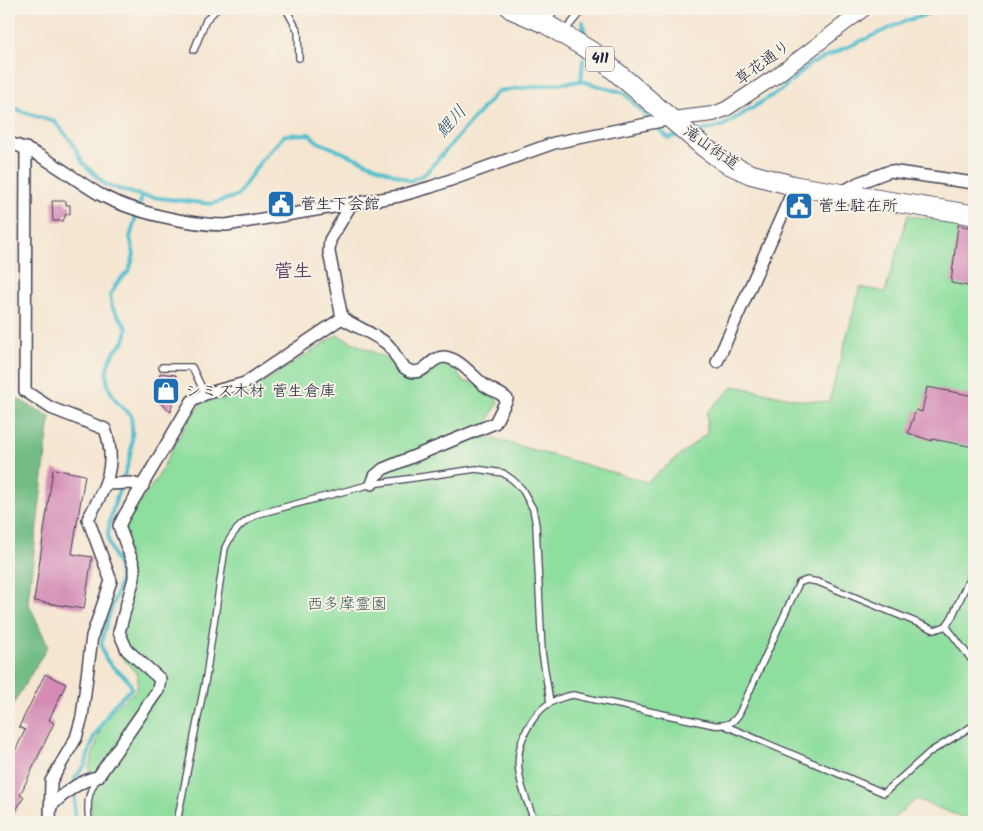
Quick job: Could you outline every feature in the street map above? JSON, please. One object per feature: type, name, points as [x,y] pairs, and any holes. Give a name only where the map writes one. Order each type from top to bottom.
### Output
[{"type":"highway","name":"滝山街道","points":[[511,9],[555,22],[594,53],[670,122],[726,163],[750,174],[795,186],[974,215]]},
{"type":"street","name":"草花通り","points":[[670,122],[726,110],[776,76],[864,9]]},
{"type":"street","points":[[9,142],[26,148],[100,194],[127,205],[207,225],[226,225],[399,196],[431,187],[554,143],[670,122]]},
{"type":"street","points":[[26,148],[25,391],[51,408],[106,429],[111,446],[107,484],[88,519],[111,581],[92,636],[82,717],[76,738],[51,782],[50,822]]},
{"type":"street","points":[[840,192],[890,171],[974,183]]},
{"type":"street","points":[[717,362],[795,186]]},
{"type":"street","points":[[352,203],[330,240],[329,252],[342,318],[386,343],[393,350],[402,367],[412,372],[421,372],[436,359],[444,357],[458,362],[486,387],[500,392],[507,399],[494,423],[383,469],[375,476],[372,484]]},
{"type":"street","points":[[50,807],[62,795],[94,778],[158,690],[160,679],[127,650],[119,632],[134,578],[134,566],[119,526],[183,414],[192,401],[205,394],[244,383],[342,318]]},
{"type":"street","points":[[107,484],[131,483],[143,486]]},
{"type":"lane","points":[[194,50],[206,20],[217,9]]},
{"type":"lane","points":[[286,9],[298,31],[299,58]]},
{"type":"lane","points":[[555,22],[583,9]]},
{"type":"lane","points":[[162,367],[192,367],[205,394]]},
{"type":"lane","points":[[177,822],[206,677],[225,548],[231,534],[241,523],[258,514],[372,484],[476,469],[503,473],[522,489],[533,508],[536,525],[542,652],[550,702]]},
{"type":"lane","points":[[726,726],[736,720],[799,583],[807,580],[818,582],[926,628],[935,630],[946,626],[952,617],[974,568]]},
{"type":"lane","points":[[946,626],[974,663]]},
{"type":"lane","points":[[535,822],[522,789],[518,769],[518,748],[525,730],[539,711],[560,697],[573,696],[714,726],[726,726],[884,794],[930,752],[974,725]]},
{"type":"lane","points":[[89,822],[87,803],[94,778]]},
{"type":"green space","name":"西多摩霊園","points":[[908,215],[974,228],[974,822],[916,799],[890,822],[91,822],[89,767],[104,718],[137,689],[138,675],[118,653],[113,633],[130,574],[125,524],[156,480],[185,426],[202,402],[240,397],[337,335],[386,358],[399,372],[421,374],[436,362],[454,365],[462,381],[477,384],[494,393],[498,404],[490,416],[487,437],[647,482],[707,433],[707,412],[734,386],[800,400],[829,402],[860,287],[885,292]]},
{"type":"green space","points":[[9,394],[50,417],[28,602],[48,646],[9,711]]},
{"type":"building","points":[[52,201],[66,201],[66,205],[70,205],[70,214],[66,214],[63,221],[53,221]]},
{"type":"building","points":[[958,225],[974,228],[974,287],[951,283]]},
{"type":"building","points":[[160,373],[176,375],[171,412],[157,400]]},
{"type":"building","points":[[927,387],[974,396],[974,447],[932,439],[932,441],[908,433],[916,410],[922,412]]},
{"type":"building","points":[[53,469],[85,475],[72,554],[92,557],[84,609],[34,601]]},
{"type":"building","points":[[45,674],[66,684],[49,720],[54,723],[20,795],[24,797],[9,822],[9,764],[25,730],[19,727]]},
{"type":"waterway","name":"鯉川","points":[[696,132],[723,126],[781,90],[810,64],[903,22],[941,9]]},
{"type":"waterway","points":[[583,22],[585,36]]},
{"type":"waterway","points":[[581,81],[583,60]]},
{"type":"waterway","name":"鯉川","points":[[9,107],[55,122],[72,142],[83,163],[106,185],[142,196],[211,204],[237,196],[261,161],[285,135],[309,134],[318,142],[410,181],[425,174],[498,91],[581,81],[624,93],[668,138],[682,135]]},
{"type":"waterway","points":[[75,783],[75,778],[85,765],[94,737],[113,706],[132,688],[125,677],[108,661],[102,647],[104,633],[120,581],[119,569],[108,540],[109,525],[132,446],[131,415],[113,396],[109,388],[107,372],[113,354],[124,341],[127,328],[112,307],[110,295],[117,283],[129,271],[134,255],[130,237],[142,196]]},
{"type":"waterway","points":[[74,822],[75,790]]},
{"type":"place","name":"菅生下会館","points":[[281,204]]},
{"type":"place","name":"菅生駐在所","points":[[799,206]]},
{"type":"place","name":"シミズ木材 菅生倉庫","points":[[166,391]]},
{"type":"district","name":"菅生","points":[[293,272]]}]
